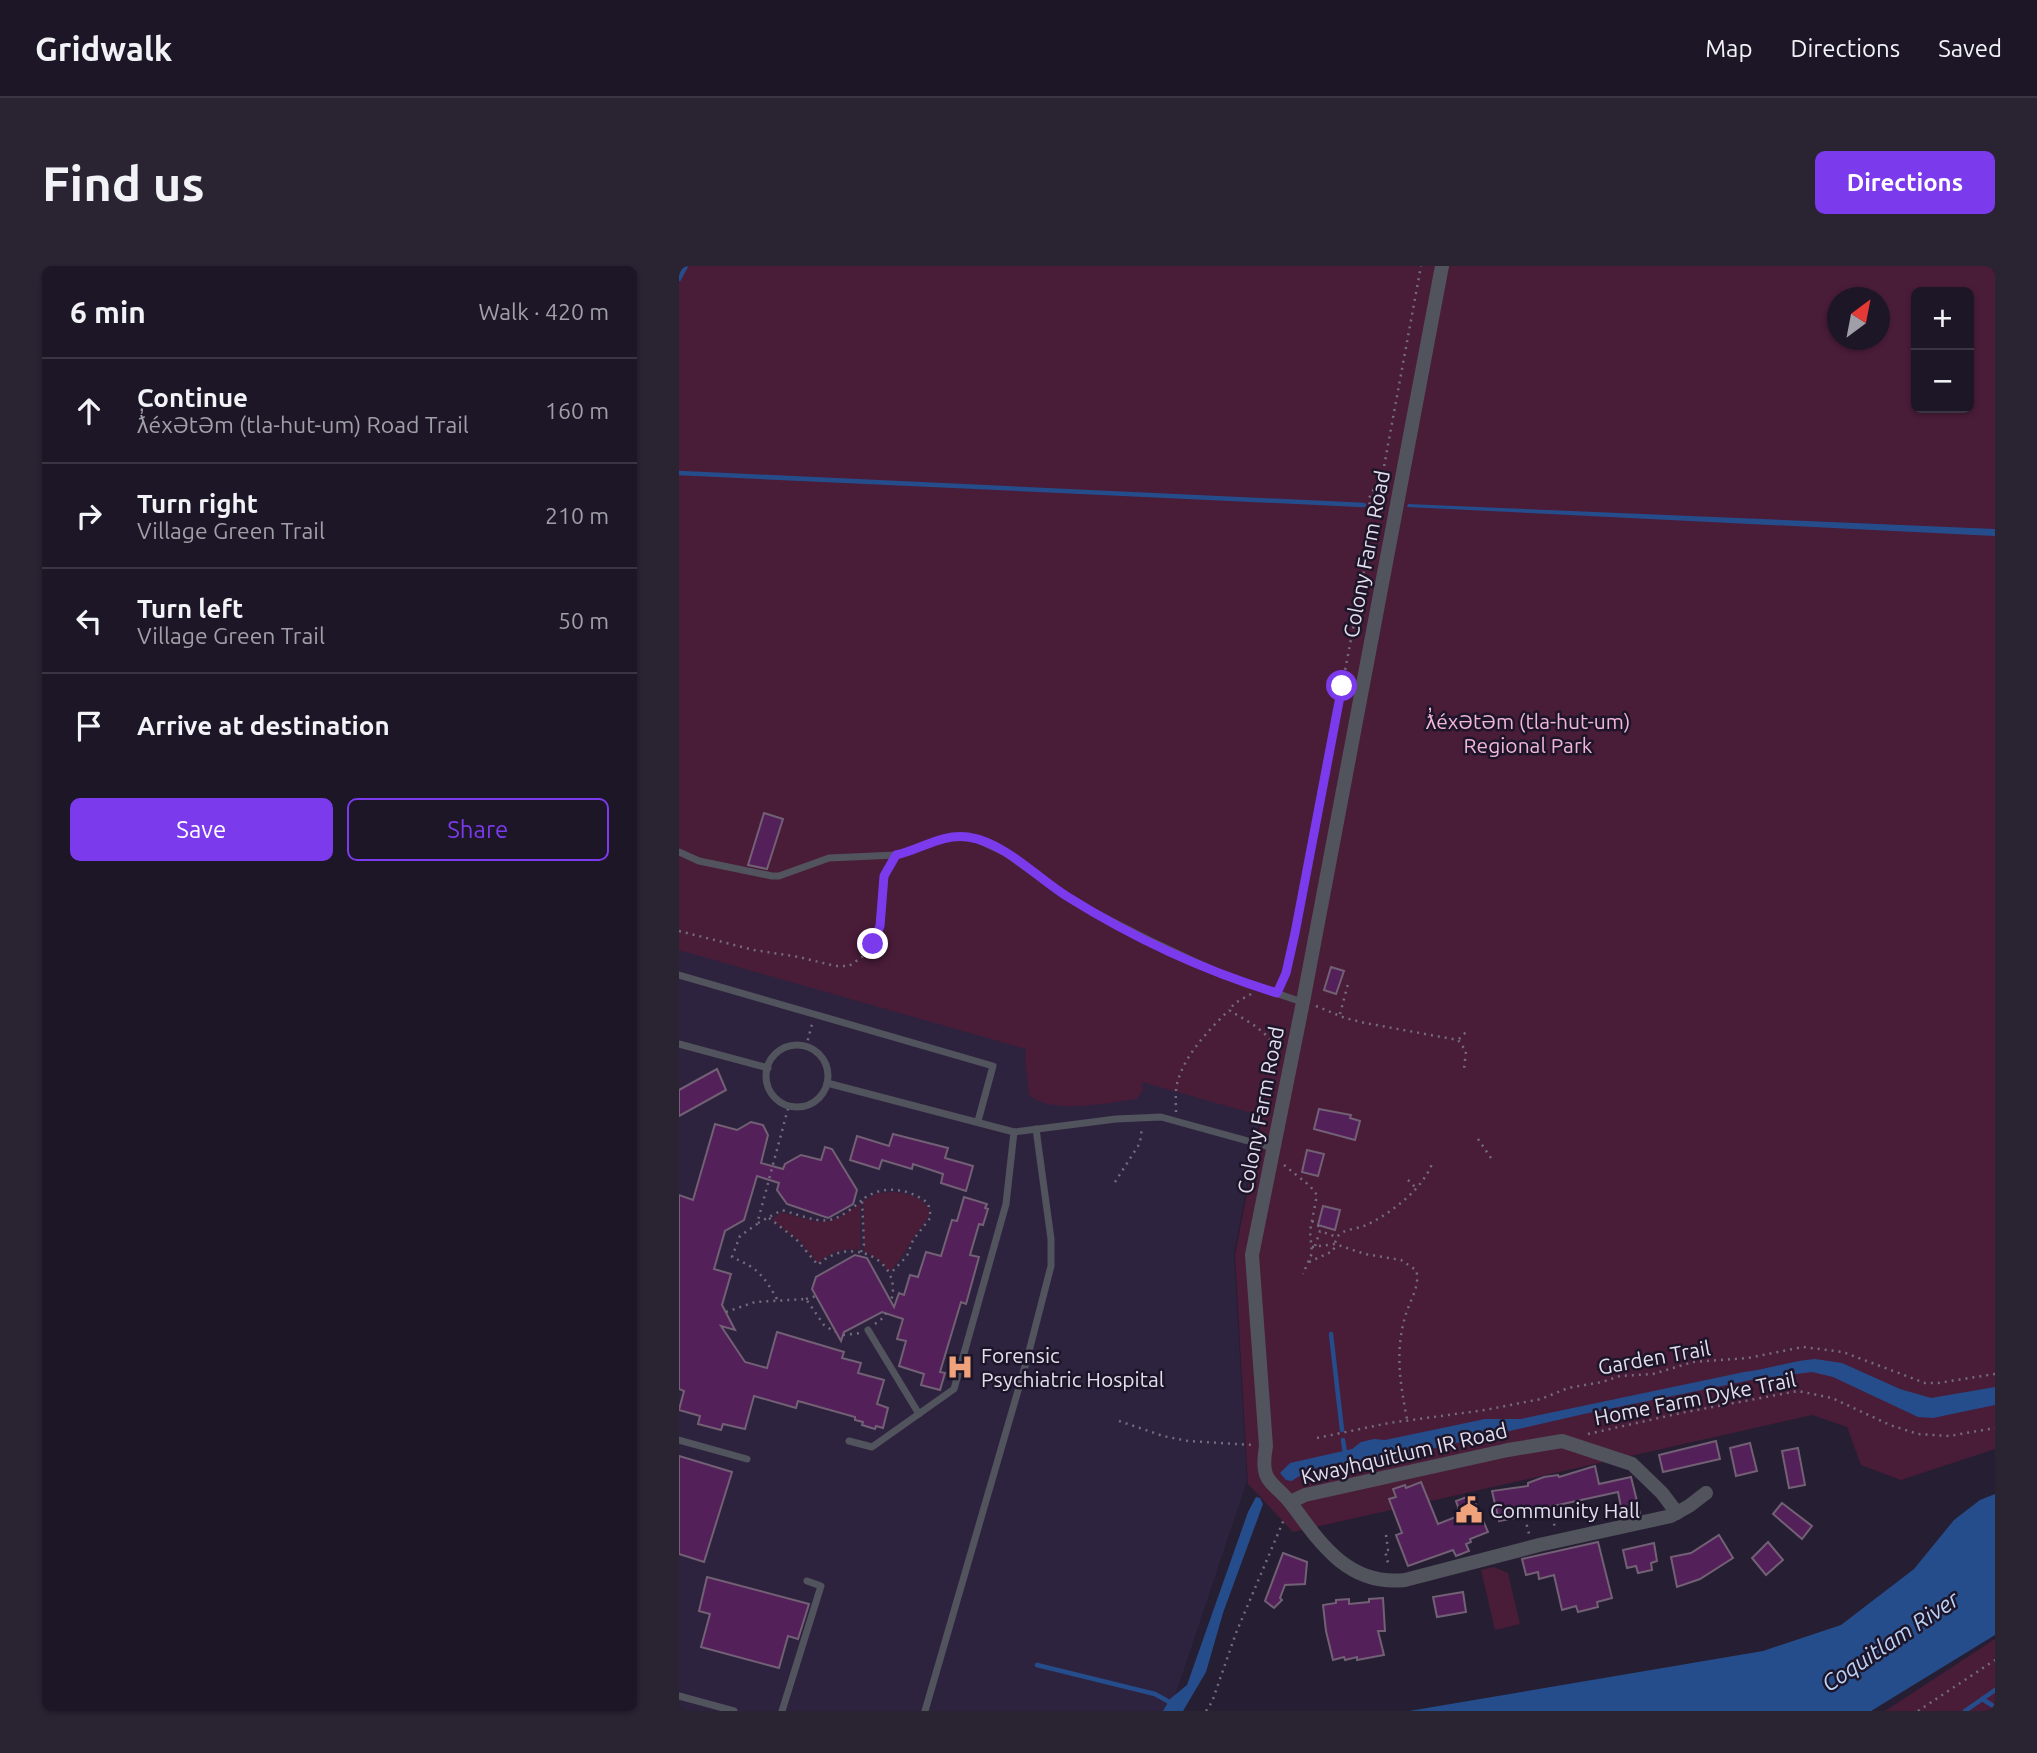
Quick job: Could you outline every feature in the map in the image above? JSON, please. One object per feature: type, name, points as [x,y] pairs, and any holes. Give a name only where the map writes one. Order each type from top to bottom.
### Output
[{"type":"street","name":"Colony Farm Road","points":[[1290,1502],[1267,1480],[1264,1465],[1266,1446],[1252,1255],[1303,1002],[1442,266]]},
{"type":"street","name":"Kwayhquitlum IR Road","points":[[1677,1513],[1663,1493],[1632,1464],[1562,1441],[1508,1450],[1305,1495],[1290,1502],[1321,1542],[1344,1565],[1366,1577],[1390,1581],[1677,1513],[1706,1493]]},
{"type":"lane","points":[[679,852],[699,861],[772,876],[829,858],[896,855],[949,837],[965,836],[983,841],[1004,852],[1067,897],[1185,958],[1303,1002]]},
{"type":"lane","points":[[679,975],[993,1066],[978,1121]]},
{"type":"lane","points":[[679,1044],[768,1068]]},
{"type":"lane","points":[[786,1047],[806,1047],[823,1059],[827,1068],[827,1083],[821,1096],[813,1103],[789,1105],[772,1093],[768,1084],[768,1068],[774,1056],[786,1047]]},
{"type":"lane","points":[[827,1083],[1013,1132],[1161,1116],[1273,1148]]},
{"type":"lane","points":[[925,1711],[1026,1363],[1051,1266],[1051,1239],[1036,1129]]},
{"type":"lane","points":[[849,1441],[872,1447],[954,1389],[1006,1205],[1013,1132]]},
{"type":"lane","points":[[868,1330],[919,1414]]},
{"type":"lane","points":[[679,1440],[747,1459]]},
{"type":"lane","points":[[782,1711],[821,1586],[807,1581]]},
{"type":"lane","points":[[679,1696],[734,1711]]},
{"type":"path","points":[[1277,993],[1286,973],[1295,933],[1372,529],[1369,498],[1383,472],[1421,266]]},
{"type":"path","points":[[679,931],[754,950],[842,967],[849,966],[865,955],[876,939],[881,919],[884,876],[896,855]]},
{"type":"path","points":[[1340,1015],[1349,980]]},
{"type":"path","points":[[1175,1120],[1177,1086],[1181,1071],[1210,1029],[1235,1003],[1260,988]]},
{"type":"path","points":[[1303,1002],[1365,1023],[1458,1040],[1466,1051],[1464,1069]]},
{"type":"path","points":[[1229,1010],[1272,1040],[1277,1060]]},
{"type":"path","points":[[806,1047],[815,1014]]},
{"type":"path","points":[[1458,1040],[1467,1031]]},
{"type":"path","points":[[757,1224],[789,1105]]},
{"type":"path","points":[[1115,1182],[1140,1143],[1142,1117]]},
{"type":"path","points":[[1478,1139],[1491,1158]]},
{"type":"path","points":[[1278,1163],[1292,1170],[1314,1192],[1317,1199],[1309,1236],[1314,1247]]},
{"type":"path","points":[[1320,1231],[1337,1237],[1371,1222],[1406,1200],[1417,1189],[1432,1164]]},
{"type":"path","points":[[1408,1180],[1417,1189]]},
{"type":"path","points":[[777,1299],[765,1278],[743,1262],[731,1258],[740,1236],[782,1210],[831,1221],[878,1191],[897,1190],[923,1199],[932,1210],[931,1217],[913,1240],[907,1256],[890,1275]]},
{"type":"path","points":[[861,1252],[864,1244],[862,1200]]},
{"type":"path","points":[[769,1218],[796,1239],[818,1265],[836,1252],[852,1250],[873,1257],[890,1275],[893,1295],[891,1301]]},
{"type":"path","points":[[1303,1274],[1321,1228],[1312,1221]]},
{"type":"path","points":[[1307,1263],[1334,1249],[1337,1237]]},
{"type":"path","points":[[1314,1247],[1335,1244],[1358,1252],[1405,1261],[1417,1274],[1398,1349],[1400,1384],[1408,1420]]},
{"type":"path","points":[[1356,1256],[1358,1252]]},
{"type":"path","points":[[1380,1257],[1381,1252]]},
{"type":"path","points":[[726,1312],[755,1302],[816,1296]]},
{"type":"path","points":[[806,1299],[824,1325],[835,1332]]},
{"type":"path","name":"Garden Trail","points":[[1317,1438],[1408,1420],[1485,1410],[1541,1399],[1569,1388],[1620,1376],[1653,1374],[1693,1362],[1748,1358],[1803,1347],[1843,1352],[1925,1382],[1938,1383],[1995,1374]]},
{"type":"path","name":"Home Farm Dyke Trail","points":[[1586,1435],[1681,1413],[1798,1391],[1832,1398],[1890,1425],[1918,1434],[1949,1436],[1995,1428]]},
{"type":"path","points":[[1119,1421],[1163,1436],[1188,1441],[1266,1446]]},
{"type":"path","points":[[1577,1503],[1579,1511]]},
{"type":"path","points":[[1551,1510],[1553,1517]]},
{"type":"path","points":[[1525,1518],[1527,1523]]},
{"type":"path","points":[[1206,1711],[1212,1702],[1236,1633],[1283,1521]]},
{"type":"path","points":[[1386,1535],[1388,1550],[1385,1551],[1390,1581]]},
{"type":"path","points":[[1918,1711],[1995,1660]]},
{"type":"shaded area","name":"Forensic Psychiatric Hospital","points":[[679,948],[1261,1113],[1234,1253],[1247,1481],[1170,1711],[679,1711]]},
{"type":"green space","name":"ƛ̓éxətəm (tla-hut-um) Regional Park","points":[[679,266],[1995,266],[1995,1449],[1901,1480],[1861,1465],[1847,1427],[1812,1415],[1293,1532],[1248,1484],[1235,1255],[1262,1116],[1142,1082],[1143,1090],[1137,1099],[1080,1106],[1038,1101],[1029,1094],[1026,1049],[679,950]]},
{"type":"green space","points":[[896,1192],[921,1200],[930,1212],[926,1222],[889,1272],[879,1260],[864,1251],[863,1201],[878,1193]]},
{"type":"green space","points":[[860,1203],[861,1250],[838,1251],[818,1263],[800,1241],[772,1220],[781,1212],[814,1221],[831,1220]]},
{"type":"green space","points":[[1494,1567],[1508,1573],[1520,1624],[1495,1630],[1481,1570]]},
{"type":"green space","points":[[1995,1639],[1995,1711],[1885,1711]]},
{"type":"water","points":[[1408,504],[1995,529],[1995,536],[1407,507]]},
{"type":"water","points":[[1815,1359],[1842,1363],[1900,1389],[1931,1398],[1995,1387],[1995,1405],[1933,1418],[1918,1417],[1833,1377],[1812,1372],[1756,1379],[1584,1414],[1373,1462],[1330,1465],[1310,1471],[1292,1481],[1286,1480],[1280,1473],[1290,1463],[1352,1449],[1361,1442],[1374,1439],[1385,1440],[1485,1419],[1521,1419]]},
{"type":"water","name":"Coquitlam River","points":[[1995,1494],[1995,1635],[1871,1711],[1409,1711],[1763,1651],[1841,1625],[1914,1569],[1954,1520],[1980,1500]]},
{"type":"water","points":[[1256,1497],[1260,1498],[1263,1504],[1223,1613],[1206,1672],[1183,1711],[1163,1711],[1170,1699],[1187,1685],[1248,1512]]},
{"type":"building","points":[[764,813],[783,819],[767,869],[748,865]]},
{"type":"building","points":[[1331,967],[1344,971],[1336,994],[1324,990]]},
{"type":"building","points":[[717,1069],[726,1090],[679,1116],[679,1090]]},
{"type":"building","points":[[1319,1109],[1351,1115],[1350,1118],[1360,1121],[1355,1140],[1314,1129]]},
{"type":"building","points":[[751,1122],[763,1125],[768,1135],[761,1163],[783,1169],[785,1164],[801,1155],[821,1160],[825,1147],[832,1149],[857,1190],[853,1204],[828,1218],[787,1204],[777,1190],[779,1183],[757,1176],[744,1220],[725,1231],[714,1269],[731,1274],[722,1305],[735,1330],[721,1326],[745,1362],[767,1368],[777,1332],[844,1352],[842,1358],[861,1363],[858,1373],[884,1380],[877,1404],[888,1408],[883,1428],[876,1426],[875,1429],[862,1425],[863,1422],[855,1420],[855,1417],[798,1401],[796,1408],[754,1396],[745,1429],[723,1424],[721,1430],[698,1424],[700,1416],[679,1410],[684,1391],[679,1389],[679,1195],[693,1200],[715,1124],[737,1130]]},
{"type":"building","points":[[893,1134],[948,1148],[945,1158],[973,1166],[966,1191],[941,1183],[943,1174],[913,1164],[912,1169],[882,1160],[879,1169],[850,1160],[857,1136],[889,1146]]},
{"type":"building","points":[[1307,1150],[1324,1154],[1318,1176],[1302,1172]]},
{"type":"building","points":[[964,1197],[987,1204],[985,1208],[988,1209],[983,1225],[979,1224],[970,1255],[979,1257],[966,1304],[961,1302],[940,1372],[945,1373],[940,1390],[921,1385],[924,1374],[899,1366],[906,1341],[897,1339],[903,1319],[882,1312],[844,1332],[841,1341],[812,1289],[816,1277],[855,1255],[867,1258],[894,1307],[899,1293],[904,1295],[910,1275],[918,1277],[926,1252],[941,1256],[952,1220],[957,1221]]},
{"type":"building","points":[[1323,1206],[1340,1210],[1335,1230],[1318,1225]]},
{"type":"building","points":[[1716,1441],[1720,1459],[1663,1472],[1659,1455]]},
{"type":"building","points":[[1750,1443],[1757,1471],[1736,1476],[1730,1448]]},
{"type":"building","points":[[1798,1448],[1805,1485],[1789,1488],[1782,1451]]},
{"type":"building","points":[[679,1456],[732,1472],[704,1562],[679,1554]]},
{"type":"building","points":[[1595,1466],[1599,1484],[1631,1477],[1640,1513],[1623,1517],[1618,1492],[1499,1521],[1492,1491],[1528,1486],[1528,1483],[1544,1477],[1559,1477]]},
{"type":"building","points":[[1421,1482],[1438,1524],[1461,1515],[1456,1501],[1472,1495],[1488,1532],[1470,1539],[1471,1542],[1466,1544],[1469,1551],[1456,1556],[1453,1550],[1408,1566],[1396,1535],[1402,1533],[1389,1499],[1396,1497],[1393,1489],[1405,1485],[1406,1488]]},
{"type":"building","points":[[1782,1503],[1812,1526],[1802,1539],[1773,1514]]},
{"type":"building","points":[[1719,1535],[1733,1558],[1700,1579],[1677,1587],[1671,1557],[1691,1553]]},
{"type":"building","points":[[1598,1542],[1612,1598],[1597,1602],[1598,1607],[1578,1612],[1576,1606],[1562,1610],[1554,1575],[1539,1579],[1538,1572],[1526,1575],[1522,1559]]},
{"type":"building","points":[[1768,1542],[1783,1560],[1766,1575],[1752,1558]]},
{"type":"building","points":[[1654,1543],[1657,1561],[1651,1563],[1652,1570],[1638,1573],[1636,1566],[1627,1568],[1623,1550]]},
{"type":"building","points":[[1283,1553],[1307,1562],[1305,1584],[1285,1585],[1280,1598],[1282,1600],[1274,1608],[1265,1601]]},
{"type":"building","points":[[707,1577],[809,1604],[798,1639],[788,1636],[779,1668],[701,1647],[710,1614],[699,1611]]},
{"type":"building","points":[[1463,1592],[1466,1612],[1437,1617],[1433,1597]]},
{"type":"building","points":[[1383,1598],[1385,1631],[1378,1631],[1384,1655],[1357,1660],[1357,1657],[1345,1660],[1344,1657],[1333,1660],[1323,1605],[1336,1603],[1336,1600],[1349,1599],[1349,1604]]},
{"type":"waterway","points":[[679,279],[686,266]]},
{"type":"waterway","points":[[679,473],[1364,505]]},
{"type":"waterway","points":[[1377,508],[1383,505]]},
{"type":"waterway","points":[[1331,1334],[1342,1430]]},
{"type":"waterway","points":[[1343,1440],[1345,1453]]},
{"type":"waterway","points":[[1037,1665],[1155,1694],[1173,1704]]},
{"type":"waterway","points":[[1965,1711],[1995,1690]]},
{"type":"waterway","points":[[1982,1699],[1995,1707]]},
{"type":"place","name":"Forensic Psychiatric Hospital","points":[[960,1367]]},
{"type":"place","name":"Community Hall","points":[[1469,1510]]},
{"type":"route","points":[[873,944],[880,926],[884,876],[896,855],[949,837],[965,836],[983,841],[1004,852],[1067,897],[1119,925],[1223,975],[1277,993],[1286,973],[1295,933],[1342,686]]}]
